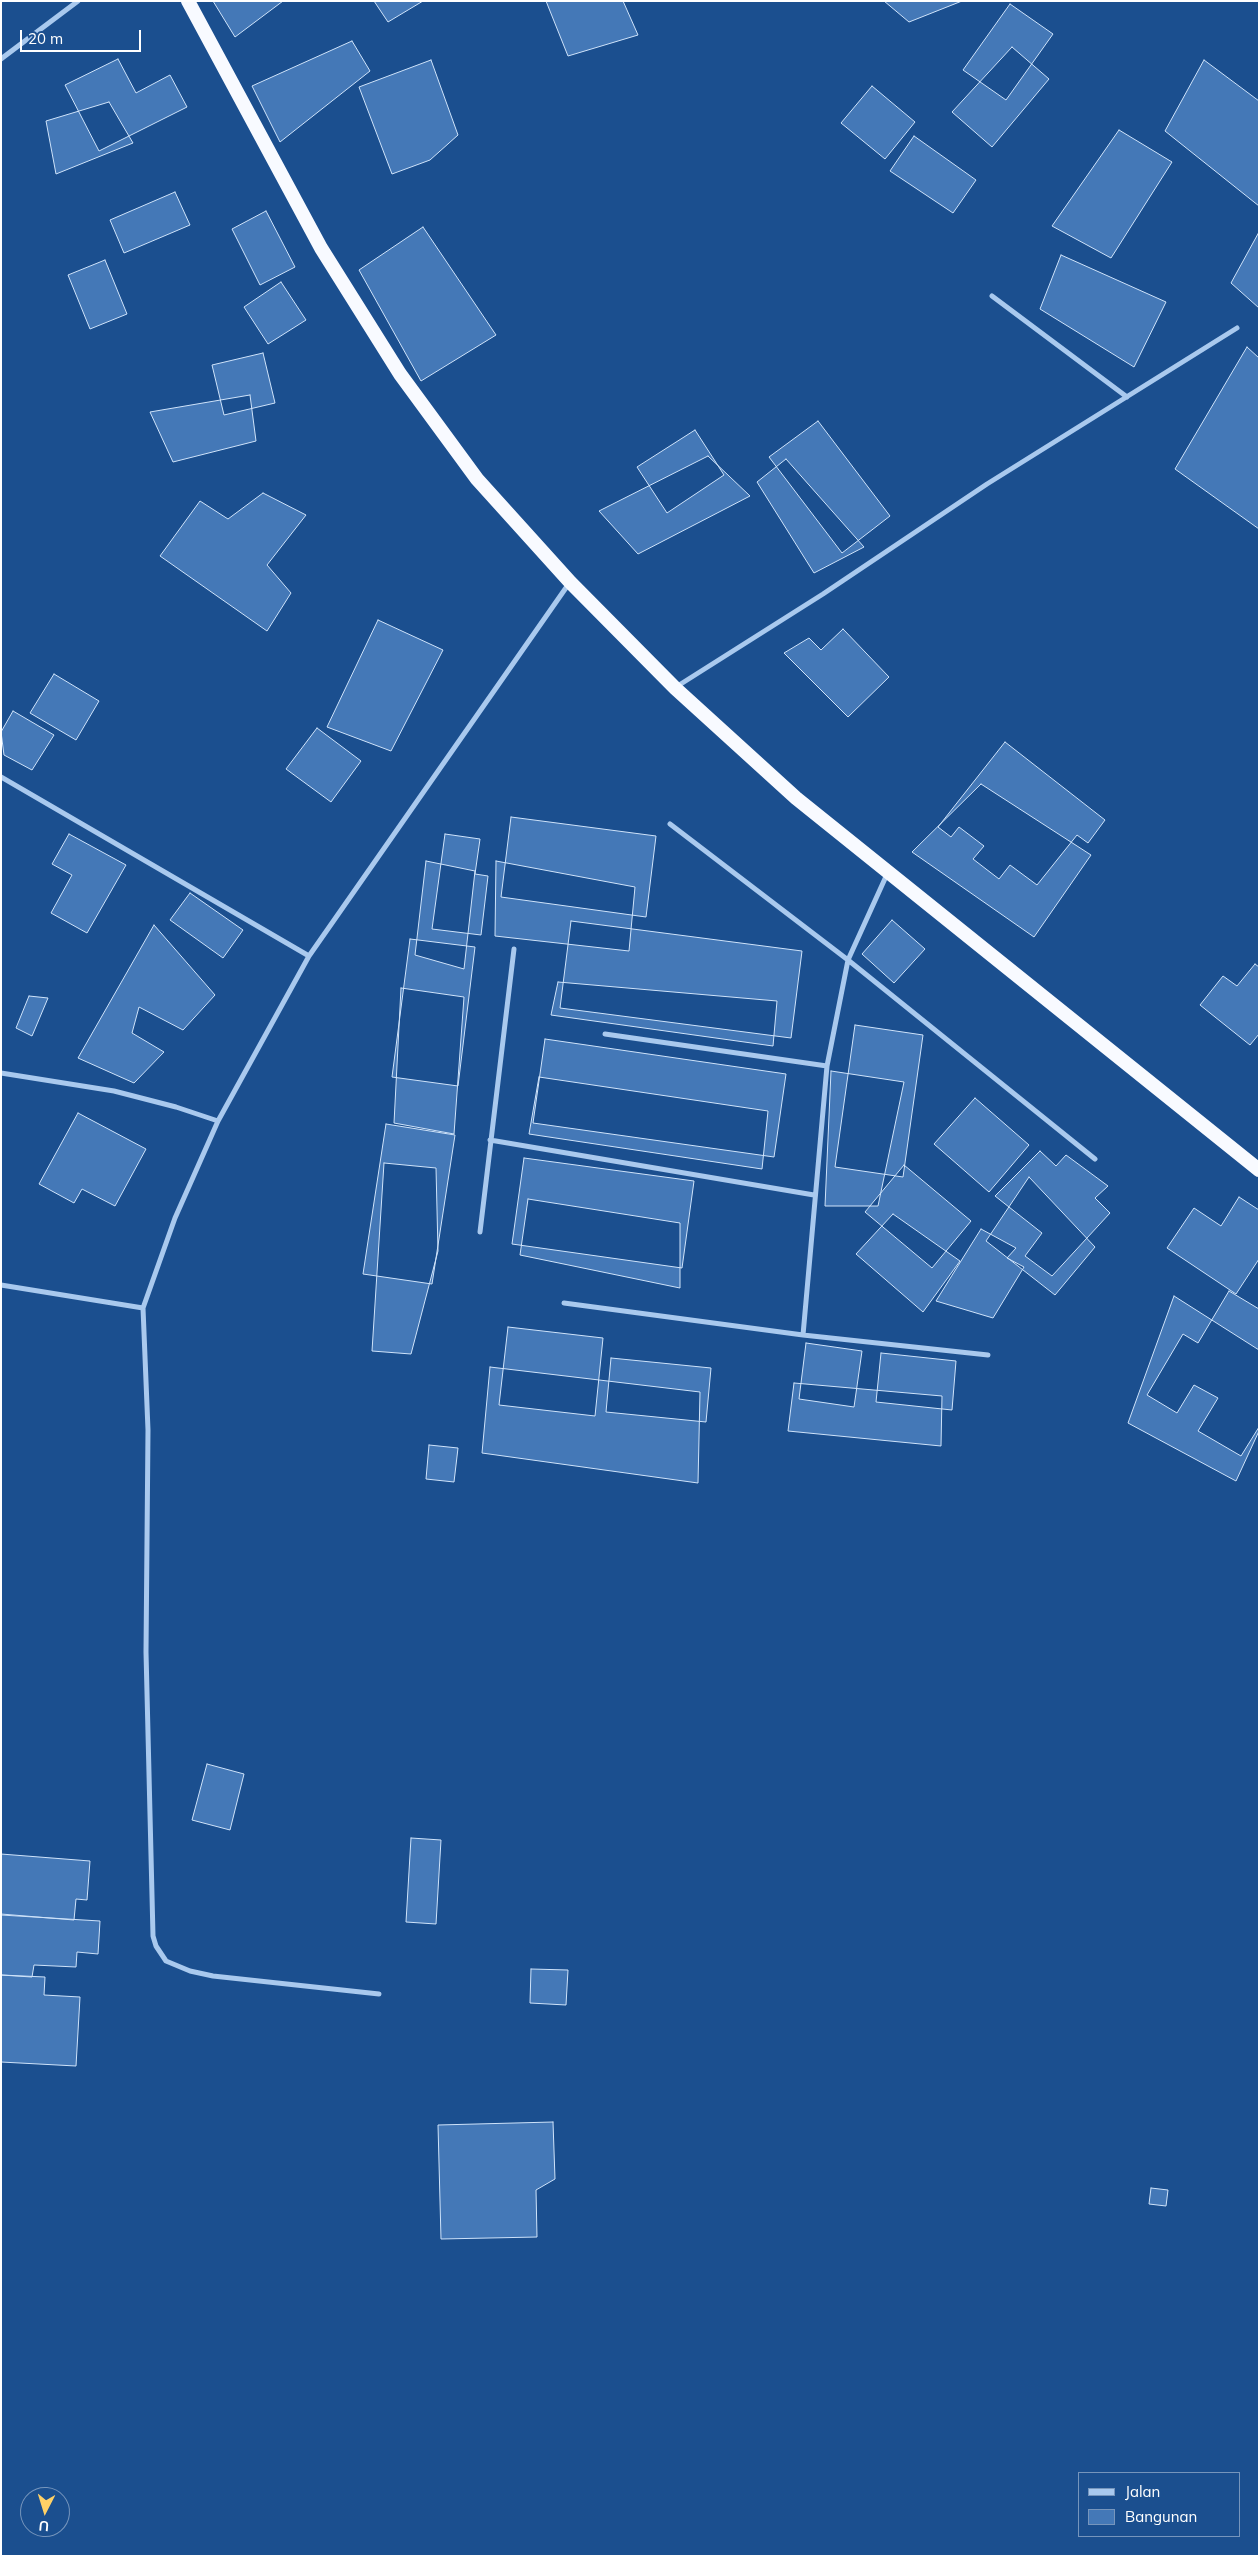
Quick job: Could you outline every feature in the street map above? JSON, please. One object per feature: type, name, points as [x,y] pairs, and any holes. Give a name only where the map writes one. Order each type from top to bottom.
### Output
[{"type":"highway","points":[[188,1],[322,248],[400,374],[477,480],[570,582],[675,688],[796,798],[1259,1170]]},
{"type":"street","points":[[1,59],[78,1]]},
{"type":"street","points":[[992,296],[1127,397]]},
{"type":"street","points":[[675,688],[823,594],[987,484],[1237,328]]},
{"type":"street","points":[[379,1994],[213,1976],[190,1971],[166,1962],[156,1946],[154,1936],[146,1652],[148,1430],[143,1308],[175,1218],[218,1122],[309,956],[570,582]]},
{"type":"street","points":[[1,777],[309,956]]},
{"type":"street","points":[[670,824],[848,960],[1096,1159]]},
{"type":"street","points":[[802,1335],[827,1066],[848,960],[888,872]]},
{"type":"street","points":[[480,1232],[514,949]]},
{"type":"street","points":[[605,1034],[827,1066]]},
{"type":"street","points":[[1,1073],[114,1091],[176,1107],[218,1122]]},
{"type":"street","points":[[490,1140],[814,1195]]},
{"type":"street","points":[[1,1286],[143,1308]]},
{"type":"street","points":[[564,1303],[802,1335],[988,1355]]},
{"type":"building","points":[[213,1],[283,1],[235,37]]},
{"type":"building","points":[[374,1],[423,1],[388,22]]},
{"type":"building","points":[[546,1],[623,1],[638,35],[568,56]]},
{"type":"building","points":[[884,1],[962,1],[909,22]]},
{"type":"building","points":[[1010,4],[1053,34],[1006,100],[963,70]]},
{"type":"building","points":[[352,41],[370,71],[280,142],[252,86]]},
{"type":"building","points":[[1012,47],[1049,79],[992,147],[952,112]]},
{"type":"building","points":[[118,59],[136,93],[170,75],[187,107],[99,151],[65,85]]},
{"type":"building","points":[[431,60],[458,135],[430,160],[392,174],[359,87]]},
{"type":"building","points":[[1204,60],[1259,101],[1259,206],[1165,131]]},
{"type":"building","points":[[872,86],[915,122],[885,159],[841,123]]},
{"type":"building","points":[[109,102],[133,143],[56,174],[46,121]]},
{"type":"building","points":[[1119,130],[1172,162],[1111,258],[1052,226]]},
{"type":"building","points":[[914,136],[976,180],[953,213],[890,171]]},
{"type":"building","points":[[175,192],[190,225],[124,253],[110,220]]},
{"type":"building","points":[[266,211],[295,267],[260,285],[232,229]]},
{"type":"building","points":[[423,227],[496,335],[421,381],[359,270]]},
{"type":"building","points":[[1259,232],[1259,308],[1231,283]]},
{"type":"building","points":[[1061,255],[1166,302],[1134,367],[1040,309]]},
{"type":"building","points":[[105,260],[127,314],[90,329],[68,275]]},
{"type":"building","points":[[281,282],[306,320],[268,344],[244,307]]},
{"type":"building","points":[[1247,347],[1259,358],[1259,529],[1175,469]]},
{"type":"building","points":[[263,353],[275,403],[224,415],[212,365]]},
{"type":"building","points":[[250,395],[256,441],[173,462],[150,412]]},
{"type":"building","points":[[818,421],[890,516],[842,553],[769,457]]},
{"type":"building","points":[[695,430],[724,475],[667,513],[637,467]]},
{"type":"building","points":[[708,456],[750,496],[638,554],[599,511]]},
{"type":"building","points":[[786,459],[864,547],[814,573],[757,482]]},
{"type":"building","points":[[263,493],[306,515],[267,565],[291,593],[267,631],[160,556],[200,501],[228,519]]},
{"type":"building","points":[[378,620],[443,650],[391,751],[327,727]]},
{"type":"building","points":[[843,629],[889,677],[848,717],[784,653],[809,638],[821,650]]},
{"type":"building","points":[[54,674],[99,701],[76,740],[30,713]]},
{"type":"building","points":[[13,711],[54,735],[32,770],[4,755],[1,732]]},
{"type":"building","points":[[317,728],[361,761],[331,802],[286,769]]},
{"type":"building","points":[[1005,742],[1105,820],[1088,843],[1077,835],[1037,885],[1010,865],[999,879],[973,859],[984,846],[959,827],[951,837],[938,827]]},
{"type":"building","points":[[981,784],[1091,855],[1034,937],[912,852]]},
{"type":"building","points":[[511,817],[656,836],[646,917],[501,897]]},
{"type":"building","points":[[69,834],[126,865],[87,933],[51,913],[72,875],[52,864]]},
{"type":"building","points":[[445,834],[480,839],[475,874],[488,876],[481,935],[432,929]]},
{"type":"building","points":[[426,861],[475,871],[464,969],[415,955]]},
{"type":"building","points":[[496,861],[635,887],[629,951],[495,936]]},
{"type":"building","points":[[190,893],[243,930],[223,958],[170,920]]},
{"type":"building","points":[[892,920],[925,949],[894,983],[862,954]]},
{"type":"building","points":[[571,921],[802,951],[791,1038],[560,1008]]},
{"type":"building","points":[[154,925],[215,995],[183,1030],[139,1007],[132,1033],[164,1052],[134,1083],[78,1058]]},
{"type":"building","points":[[410,939],[475,947],[458,1086],[392,1077]]},
{"type":"building","points":[[1255,964],[1259,967],[1259,1034],[1250,1045],[1200,1005],[1223,976],[1237,986]]},
{"type":"building","points":[[558,982],[777,1001],[773,1046],[551,1015]]},
{"type":"building","points":[[401,988],[464,997],[454,1134],[394,1123]]},
{"type":"building","points":[[29,996],[48,998],[32,1036],[16,1028]]},
{"type":"building","points":[[855,1025],[923,1035],[903,1177],[835,1167]]},
{"type":"building","points":[[545,1039],[786,1074],[774,1157],[533,1123]]},
{"type":"building","points":[[831,1071],[904,1082],[878,1206],[825,1206]]},
{"type":"building","points":[[539,1077],[768,1111],[762,1169],[529,1134]]},
{"type":"building","points":[[975,1098],[1029,1145],[989,1192],[934,1144]]},
{"type":"building","points":[[78,1113],[146,1149],[115,1206],[82,1189],[74,1203],[39,1184]]},
{"type":"building","points":[[386,1124],[455,1135],[432,1284],[363,1274]]},
{"type":"building","points":[[1040,1151],[1056,1166],[1066,1155],[1108,1186],[1095,1198],[1110,1213],[1052,1276],[1025,1256],[1042,1233],[995,1196]]},
{"type":"building","points":[[524,1158],[694,1181],[682,1268],[512,1244]]},
{"type":"building","points":[[384,1163],[436,1168],[438,1251],[411,1354],[372,1351]]},
{"type":"building","points":[[904,1165],[971,1221],[932,1268],[865,1212]]},
{"type":"building","points":[[1029,1177],[1095,1247],[1055,1295],[986,1241]]},
{"type":"building","points":[[1239,1197],[1259,1210],[1259,1259],[1236,1294],[1167,1248],[1194,1208],[1221,1226]]},
{"type":"building","points":[[528,1199],[680,1223],[680,1288],[520,1255]]},
{"type":"building","points":[[893,1214],[960,1261],[923,1312],[856,1254]]},
{"type":"building","points":[[981,1229],[1016,1248],[1007,1258],[1024,1267],[993,1318],[936,1301]]},
{"type":"building","points":[[1229,1291],[1259,1309],[1259,1427],[1241,1456],[1198,1431],[1218,1398],[1194,1385],[1177,1413],[1147,1395],[1183,1334],[1198,1343]]},
{"type":"building","points":[[1174,1296],[1259,1350],[1259,1431],[1236,1481],[1128,1423]]},
{"type":"building","points":[[508,1327],[603,1338],[595,1416],[499,1405]]},
{"type":"building","points":[[806,1343],[862,1351],[854,1407],[799,1399]]},
{"type":"building","points":[[881,1353],[956,1361],[952,1410],[876,1402]]},
{"type":"building","points":[[611,1358],[711,1368],[706,1422],[606,1412]]},
{"type":"building","points":[[490,1367],[700,1392],[698,1483],[482,1453]]},
{"type":"building","points":[[794,1383],[942,1396],[941,1446],[788,1431]]},
{"type":"building","points":[[429,1445],[458,1448],[454,1482],[426,1479]]},
{"type":"building","points":[[207,1764],[244,1774],[230,1830],[192,1820]]},
{"type":"building","points":[[411,1838],[441,1840],[436,1924],[406,1922]]},
{"type":"building","points":[[1,1854],[90,1861],[87,1900],[76,1899],[74,1920],[1,1914]]},
{"type":"building","points":[[1,1915],[100,1921],[98,1954],[77,1952],[76,1967],[34,1965],[32,1977],[1,1975]]},
{"type":"building","points":[[531,1969],[568,1970],[566,2005],[530,2003]]},
{"type":"building","points":[[1,1975],[45,1977],[44,1995],[80,1997],[76,2066],[1,2062]]},
{"type":"building","points":[[553,2122],[555,2179],[536,2190],[537,2237],[441,2239],[438,2125]]},
{"type":"building","points":[[1151,2188],[1168,2190],[1166,2206],[1149,2204]]}]
